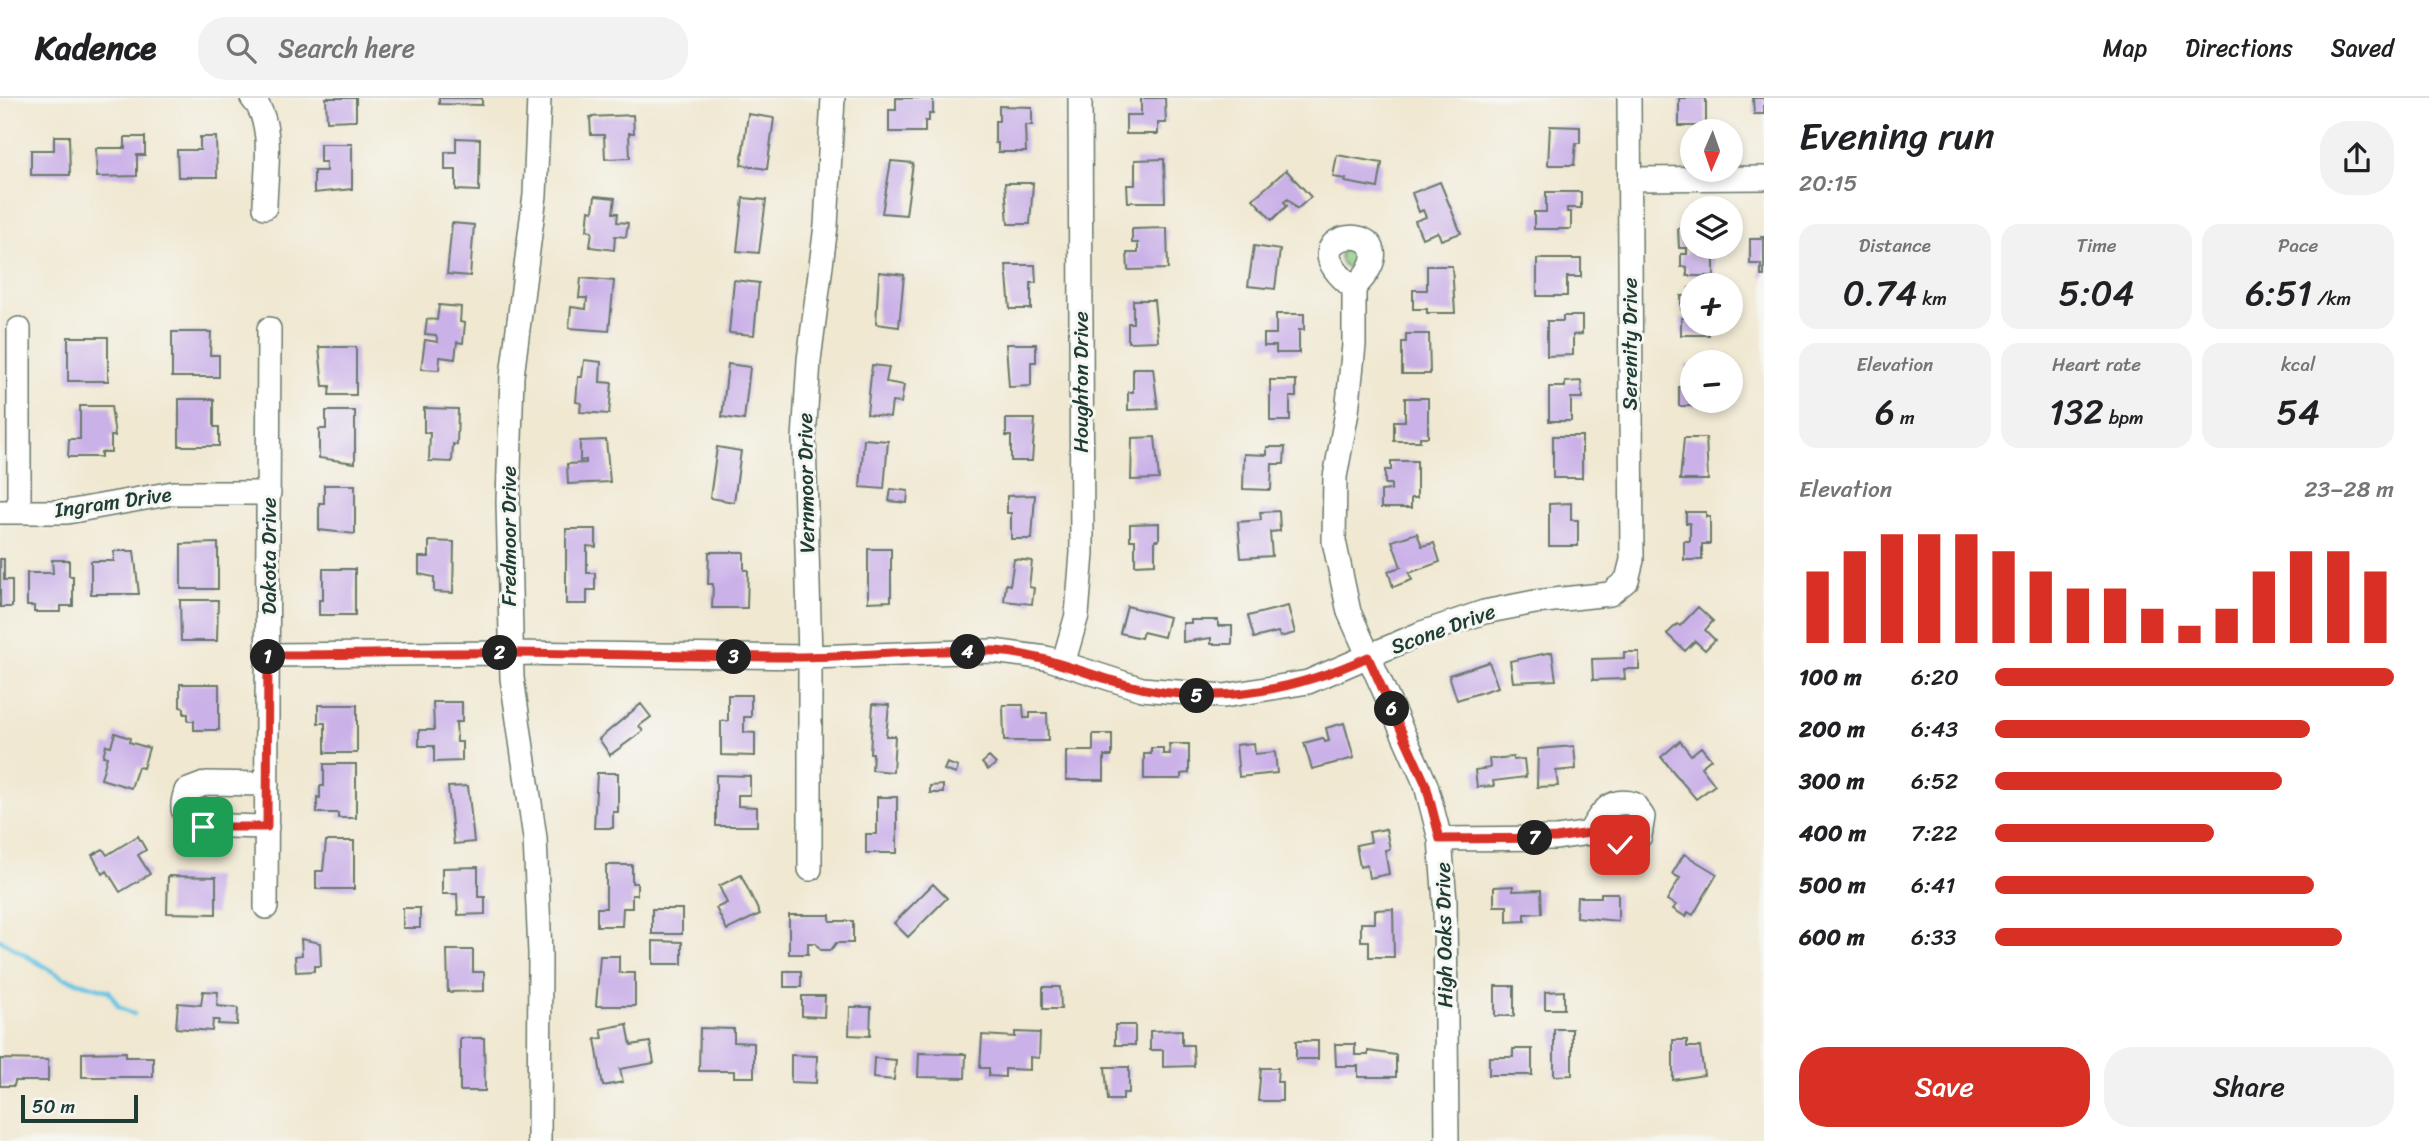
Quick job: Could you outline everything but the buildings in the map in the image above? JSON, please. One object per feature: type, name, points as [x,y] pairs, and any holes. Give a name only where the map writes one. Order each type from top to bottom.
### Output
[{"type":"street","points":[[253,98],[264,116],[266,130],[265,207]]},
{"type":"street","name":"Fredmoor Drive","points":[[538,1141],[540,953],[535,838],[515,708],[511,653],[510,411],[516,339],[535,195],[539,98]]},
{"type":"street","name":"Vernmoor Drive","points":[[810,869],[810,657],[804,439],[809,360],[825,239],[833,98]]},
{"type":"street","name":"Houghton Drive","points":[[1063,664],[1077,615],[1082,553],[1080,98]]},
{"type":"street","name":"Serenity Drive","points":[[1620,587],[1627,580],[1632,559],[1629,98]]},
{"type":"street","points":[[1629,179],[1764,178]]},
{"type":"street","name":"High Oaks Drive","points":[[1354,288],[1353,358],[1335,477],[1332,519],[1342,586],[1368,657],[1426,785],[1440,839],[1446,902],[1447,1141]]},
{"type":"street","points":[[10,512],[19,329]]},
{"type":"street","name":"Dakota Drive","points":[[266,907],[269,329]]},
{"type":"street","name":"Ingram Drive","points":[[10,512],[67,512],[173,493],[269,493]]},
{"type":"street","name":"Scone Drive","points":[[268,655],[511,653],[810,657],[993,651],[1046,658],[1142,689],[1224,696],[1308,682],[1422,633],[1484,612],[1535,602],[1597,597],[1620,587]]},
{"type":"street","points":[[267,784],[198,784],[186,790],[182,807],[183,814],[193,825],[267,827]]},
{"type":"street","points":[[1440,839],[1556,838],[1589,833]]},
{"type":"green space","points":[[1351,246],[1361,253],[1362,257],[1355,267],[1351,268],[1341,261],[1340,257],[1347,247]]},
{"type":"green space","points":[[1622,811],[1632,818],[1633,822],[1626,832],[1622,833],[1612,826],[1611,822],[1618,812]]},
{"type":"waterway","points":[[0,940],[64,978],[109,991],[119,1007],[134,1014]]},
{"type":"route","points":[[203,827],[267,827],[268,655],[511,653],[810,657],[993,651],[1046,658],[1142,689],[1197,696],[1224,696],[1279,689],[1308,682],[1368,657],[1426,785],[1440,839],[1556,838],[1589,833],[1620,845]]}]
